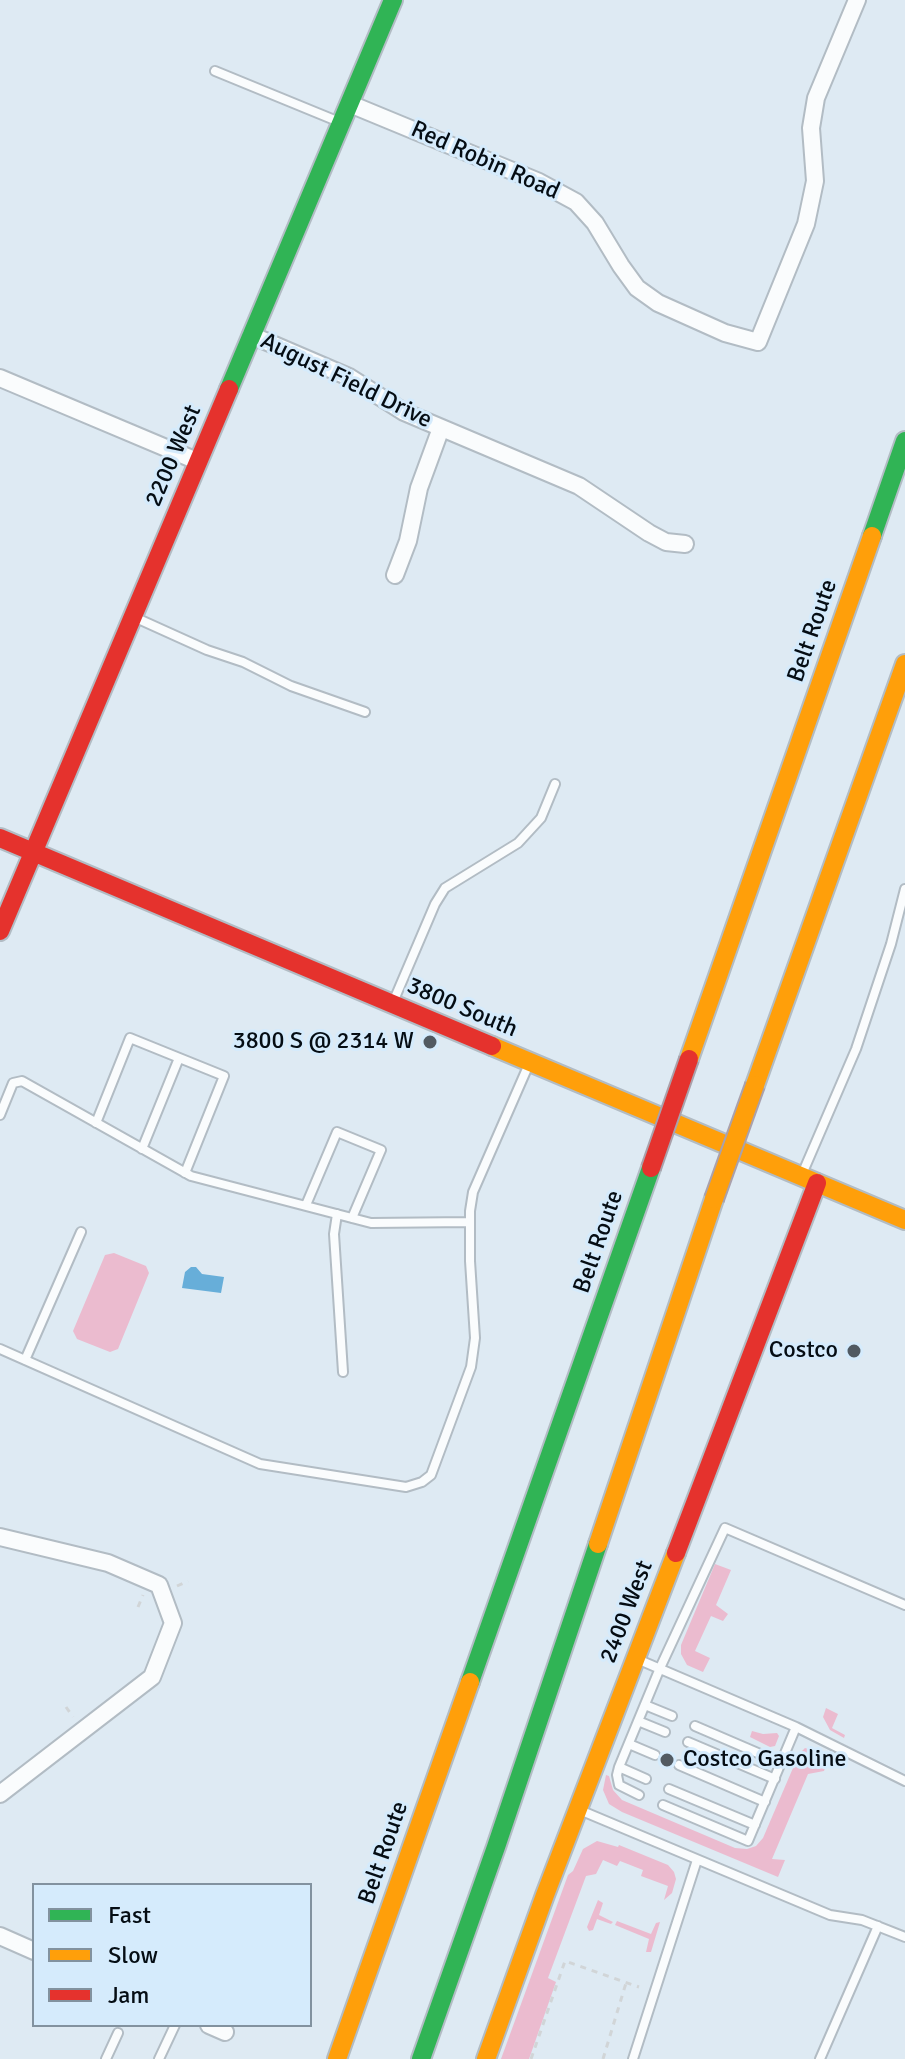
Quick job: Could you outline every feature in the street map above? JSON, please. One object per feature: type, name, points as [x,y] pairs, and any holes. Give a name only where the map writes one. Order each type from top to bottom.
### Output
[{"type":"main road","name":"2200 West","points":[[0,931],[393,0]]},
{"type":"main road","name":"Belt Route","points":[[337,2059],[905,441]]},
{"type":"main road","points":[[421,2059],[496,1847],[714,1199],[905,664]]},
{"type":"main road","name":"3800 South","points":[[0,838],[905,1220]]},
{"type":"main road","name":"2400 West","points":[[486,2059],[809,1180]]},
{"type":"main road","points":[[436,2059],[496,1847]]},
{"type":"main road","points":[[328,2030],[408,1859]]},
{"type":"street","name":"Red Robin Road","points":[[350,104],[539,182],[576,202],[595,223],[637,288],[658,303],[725,333],[758,342],[806,224],[815,181],[811,128],[816,98],[857,0]]},
{"type":"street","name":"August Field Drive","points":[[251,335],[349,377],[404,412],[561,477],[649,533],[666,542],[685,544]]},
{"type":"street","points":[[0,378],[197,461]]},
{"type":"street","points":[[395,575],[408,541],[419,488],[441,428]]},
{"type":"street","points":[[0,1537],[108,1563],[159,1585],[173,1623],[152,1677],[0,1794]]},
{"type":"street","points":[[0,1936],[32,1950]]},
{"type":"lane","points":[[215,71],[342,123]]},
{"type":"lane","points":[[133,616],[207,650],[243,662],[291,686],[365,712]]},
{"type":"lane","points":[[392,1004],[435,904],[445,888],[518,843],[541,818],[555,784]]},
{"type":"lane","points":[[809,1180],[891,944],[905,889]]},
{"type":"lane","points":[[96,1123],[130,1038],[224,1076],[185,1173]]},
{"type":"lane","points":[[142,1149],[179,1058]]},
{"type":"lane","points":[[0,1349],[260,1464],[406,1487],[422,1482],[431,1475],[471,1367],[475,1338],[470,1222],[473,1192],[530,1063]]},
{"type":"lane","points":[[0,1115],[13,1083],[22,1081],[185,1173],[206,1180],[371,1223],[470,1222]]},
{"type":"lane","points":[[306,1205],[337,1132],[381,1150],[352,1218]]},
{"type":"lane","points":[[337,1214],[334,1234],[343,1372]]},
{"type":"lane","points":[[25,1360],[81,1232]]},
{"type":"lane","points":[[639,1795],[619,1785],[619,1767],[660,1668],[725,1528],[905,1605]]},
{"type":"lane","points":[[635,1658],[796,1727],[905,1781]]},
{"type":"lane","points":[[645,1705],[672,1716]]},
{"type":"lane","points":[[638,1721],[665,1732]]},
{"type":"lane","points":[[695,1726],[781,1763]]},
{"type":"lane","points":[[663,1805],[748,1841],[796,1727]]},
{"type":"lane","points":[[688,1742],[775,1779]]},
{"type":"lane","points":[[629,1744],[655,1755]]},
{"type":"lane","points":[[679,1765],[765,1802]]},
{"type":"lane","points":[[619,1767],[646,1779]]},
{"type":"lane","points":[[669,1789],[755,1825]]},
{"type":"lane","points":[[578,1809],[830,1915],[862,1920],[905,1937]]},
{"type":"lane","points":[[633,2059],[697,1860]]},
{"type":"lane","points":[[820,2059],[878,1926]]},
{"type":"lane","points":[[159,2059],[174,2027]]},
{"type":"lane","points":[[106,2059],[118,2033]]},
{"type":"path","points":[[531,2059],[565,1961],[639,1987]]},
{"type":"path","points":[[603,2059],[626,1983]]},
{"type":"shaded area","points":[[114,1253],[146,1266],[149,1273],[118,1349],[110,1352],[77,1339],[73,1331],[105,1255]]},
{"type":"shaded area","points":[[715,1564],[731,1570],[716,1605],[728,1614],[723,1621],[711,1616],[695,1651],[710,1658],[703,1672],[687,1665],[681,1654],[681,1645]]},
{"type":"shaded area","points":[[826,1708],[838,1714],[832,1728],[845,1735],[844,1738],[830,1730],[823,1717]]},
{"type":"shaded area","points":[[752,1731],[777,1733],[779,1736],[775,1746],[770,1747],[750,1737]]},
{"type":"shaded area","points":[[805,1748],[823,1754],[827,1761],[824,1771],[808,1774],[772,1859],[785,1860],[778,1877],[622,1812],[609,1804],[603,1790],[606,1775],[622,1800],[735,1848],[747,1849],[756,1846],[763,1838],[799,1754]]},
{"type":"shaded area","points":[[597,1841],[619,1845],[668,1865],[676,1879],[672,1893],[664,1900],[668,1886],[641,1876],[643,1870],[620,1861],[617,1866],[603,1860],[596,1874],[586,1876],[548,1978],[556,1982],[529,2059],[501,2059],[568,1875],[583,1849]]},
{"type":"shaded area","points":[[598,1900],[603,1903],[599,1915],[613,1922],[597,1919],[593,1930],[589,1931],[587,1927]]},
{"type":"shaded area","points":[[617,1921],[651,1934],[656,1923],[660,1922],[651,1952],[646,1952],[649,1939],[615,1925]]},
{"type":"water","points":[[196,1267],[202,1274],[224,1277],[221,1293],[182,1288],[185,1272]]},
{"type":"traffic: fast","points":[[229,389],[393,0]]},
{"type":"traffic: fast","points":[[872,536],[905,441]]},
{"type":"traffic: fast","points":[[470,1682],[651,1168]]},
{"type":"traffic: fast","points":[[421,2059],[598,1544]]},
{"type":"traffic: slow","points":[[689,1059],[872,536]]},
{"type":"traffic: slow","points":[[755,1085],[905,664]]},
{"type":"traffic: slow","points":[[492,1046],[905,1220]]},
{"type":"traffic: slow","points":[[714,1199],[755,1085]]},
{"type":"traffic: slow","points":[[598,1544],[714,1199]]},
{"type":"traffic: slow","points":[[486,2059],[545,1895],[676,1553]]},
{"type":"traffic: slow","points":[[337,2059],[470,1682]]},
{"type":"traffic: jam","points":[[0,931],[229,389]]},
{"type":"traffic: jam","points":[[0,838],[492,1046]]},
{"type":"traffic: jam","points":[[651,1168],[689,1059]]},
{"type":"traffic: jam","points":[[676,1553],[817,1183]]},
{"type":"place","name":"3800 S @ 2314 W","points":[[430,1042]]},
{"type":"place","name":"Costco","points":[[854,1351]]},
{"type":"place","name":"Costco Gasoline","points":[[667,1760]]}]
